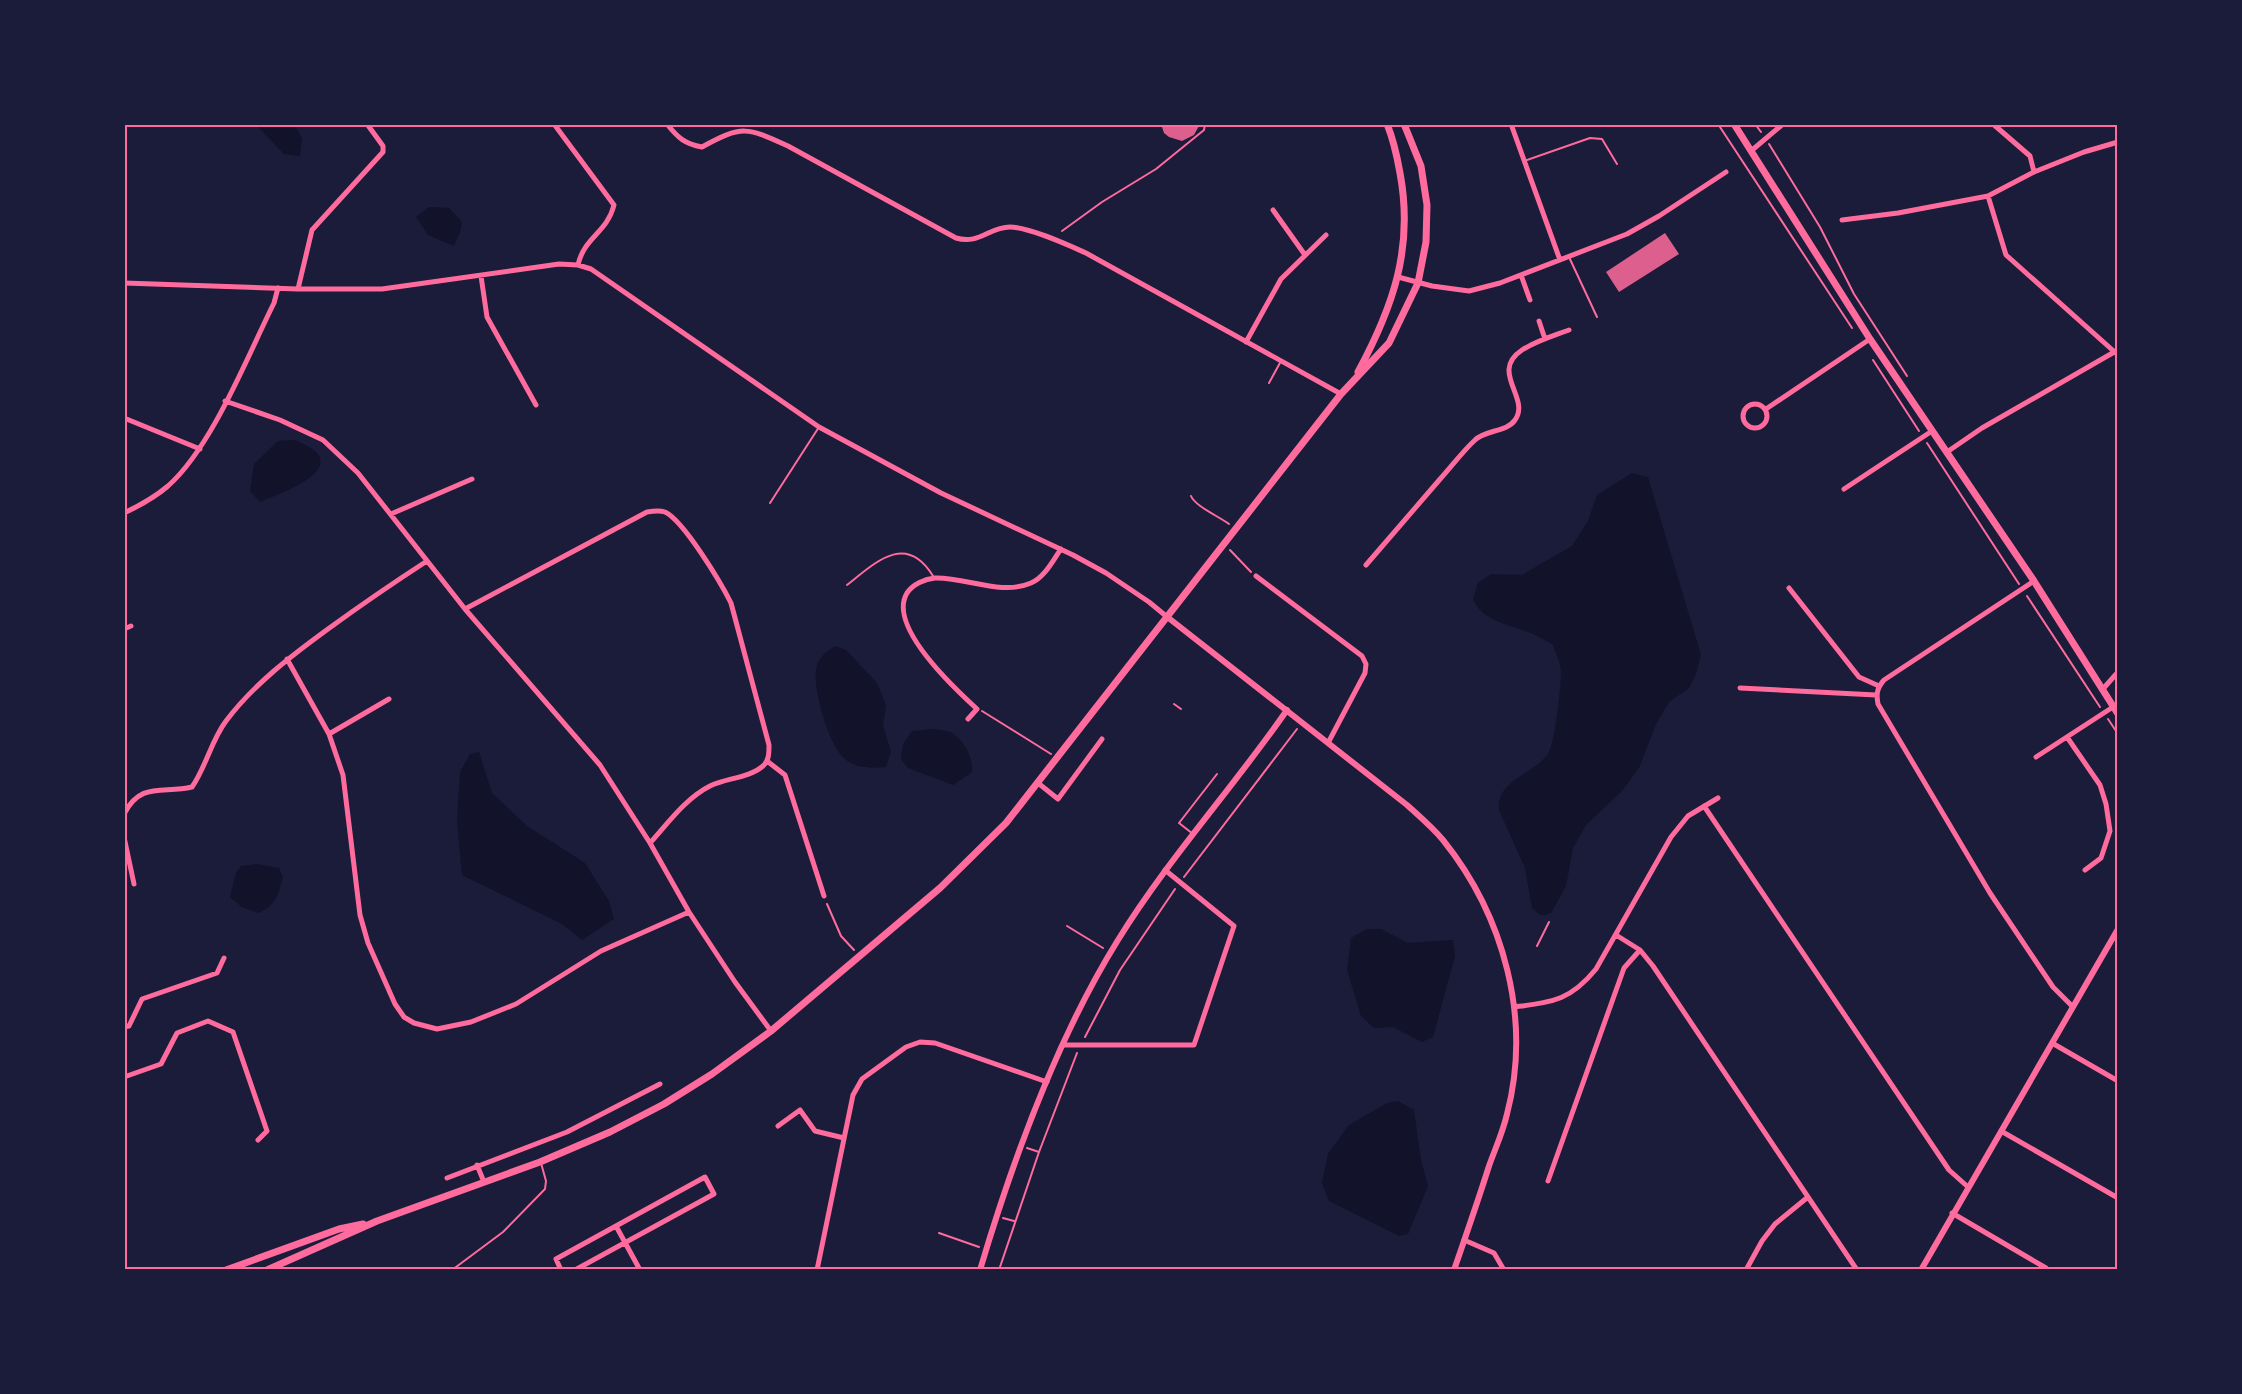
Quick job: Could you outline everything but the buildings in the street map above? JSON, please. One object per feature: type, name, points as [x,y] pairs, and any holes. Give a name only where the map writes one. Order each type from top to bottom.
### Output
[{"type":"main road","points":[[1354,380],[1377,337],[1398,277],[1403,251],[1405,201],[1394,141],[1387,124]]},
{"type":"main road","points":[[267,1269],[377,1221],[540,1162],[610,1132],[664,1104],[712,1074],[771,1031],[940,888],[1006,824],[1341,394],[1389,343],[1418,283],[1426,242],[1427,205],[1420,166],[1404,124]]},
{"type":"main road","points":[[1734,124],[1870,339],[2034,581],[2115,710]]},
{"type":"main road","points":[[226,1269],[339,1229],[377,1221]]},
{"type":"street","points":[[298,289],[312,230],[383,152],[383,146],[368,124]]},
{"type":"street","points":[[554,124],[614,205],[611,219],[581,251],[578,264]]},
{"type":"street","points":[[668,124],[678,139],[690,145],[702,147],[728,133],[742,130],[759,132],[956,238],[974,240],[1010,227],[1063,243],[1086,253],[1341,394]]},
{"type":"street","points":[[1511,124],[1560,260]]},
{"type":"street","points":[[1751,151],[1783,124]]},
{"type":"street","points":[[1993,124],[2030,156],[2034,172]]},
{"type":"street","points":[[1842,220],[1898,213],[1989,196],[2034,172],[2084,152],[2118,142]]},
{"type":"street","points":[[1398,277],[1418,283],[1469,291],[1521,275],[1628,234],[1726,172]]},
{"type":"street","points":[[1947,452],[1982,428],[2116,352],[2006,255],[1989,196]]},
{"type":"street","points":[[1273,210],[1305,255]]},
{"type":"street","points":[[1246,342],[1281,279],[1326,235]]},
{"type":"street","points":[[124,283],[298,289],[382,289],[559,264],[578,264],[591,269],[819,427],[941,493],[1061,549],[1106,573],[1149,602],[1407,805],[1442,839],[1465,871],[1497,932],[1514,1007],[1516,1047],[1514,1080],[1507,1115],[1454,1269]]},
{"type":"street","points":[[1521,275],[1530,300]]},
{"type":"street","points":[[481,276],[487,317],[536,405]]},
{"type":"street","points":[[124,513],[149,500],[167,486],[200,449],[274,303],[278,288]]},
{"type":"street","points":[[1539,321],[1545,339]]},
{"type":"street","points":[[1366,565],[1476,438],[1511,424],[1516,419],[1519,405],[1510,382],[1509,372],[1510,363],[1516,355],[1545,339],[1569,330]]},
{"type":"street","points":[[1766,409],[1870,339]]},
{"type":"street","points":[[225,401],[280,420],[323,440],[358,473],[465,609],[600,765],[650,843],[689,912],[735,982],[771,1031]]},
{"type":"street","points":[[1756,403],[1766,409],[1767,417],[1760,427],[1752,427],[1745,423],[1743,415],[1749,405],[1756,403]]},
{"type":"street","points":[[124,418],[200,449]]},
{"type":"street","points":[[1844,489],[1932,431]]},
{"type":"street","points":[[391,514],[472,479]]},
{"type":"street","points":[[465,609],[647,512],[660,510],[675,518],[721,582],[731,603],[769,745],[767,761],[755,771],[713,784],[699,792],[650,843]]},
{"type":"street","points":[[968,719],[977,709],[954,688],[931,661],[912,633],[905,619],[904,599],[909,590],[920,582],[935,578],[1006,587],[1020,586],[1041,578],[1061,549]]},
{"type":"street","points":[[124,814],[131,802],[144,792],[157,789],[181,790],[192,787],[224,723],[249,693],[287,659],[381,591],[427,561]]},
{"type":"street","points":[[1256,576],[1362,656],[1366,664],[1365,673],[1328,743]]},
{"type":"street","points":[[2034,581],[1884,680],[1876,695],[1878,704],[1990,893],[2053,987],[2073,1008]]},
{"type":"street","points":[[1789,588],[1859,677],[1879,686]]},
{"type":"street","points":[[287,659],[329,734],[343,775],[360,915],[368,943],[395,1005],[404,1017],[414,1023],[436,1029],[471,1022],[516,1004],[601,951],[689,912]]},
{"type":"street","points":[[2102,690],[2118,672]]},
{"type":"street","points":[[1740,688],[1876,695]]},
{"type":"street","points":[[329,734],[389,699]]},
{"type":"street","points":[[980,1269],[1047,1082],[1089,989],[1165,870],[1287,710]]},
{"type":"street","points":[[2036,757],[2104,713],[2115,710]]},
{"type":"street","points":[[2067,736],[2100,785],[2106,804],[2110,831],[2101,858],[2085,870]]},
{"type":"street","points":[[1038,783],[1058,799],[1102,739]]},
{"type":"street","points":[[767,761],[785,776],[824,896]]},
{"type":"street","points":[[1514,1007],[1552,1001],[1570,995],[1584,984],[1596,969],[1671,837],[1688,816],[1718,798]]},
{"type":"street","points":[[1704,806],[1949,1170],[1968,1187]]},
{"type":"street","points":[[124,837],[134,884]]},
{"type":"street","points":[[1063,1045],[1194,1045],[1234,926],[1165,870]]},
{"type":"street","points":[[1920,1269],[2118,930]]},
{"type":"street","points":[[1616,935],[1640,950],[1653,966],[1857,1269]]},
{"type":"street","points":[[1548,1181],[1624,968],[1640,950]]},
{"type":"street","points":[[124,1027],[129,1026],[142,999],[217,973],[224,958]]},
{"type":"street","points":[[124,1077],[161,1064],[177,1033],[208,1021],[233,1032],[267,1131],[258,1140]]},
{"type":"street","points":[[817,1269],[853,1095],[862,1079],[906,1047],[920,1042],[935,1043],[1047,1082]]},
{"type":"street","points":[[2052,1043],[2118,1082]]},
{"type":"street","points":[[447,1178],[567,1132],[660,1083]]},
{"type":"street","points":[[778,1126],[800,1110],[815,1131],[844,1138]]},
{"type":"street","points":[[2001,1131],[2118,1198]]},
{"type":"street","points":[[477,1165],[484,1182]]},
{"type":"street","points":[[561,1269],[556,1259],[705,1177],[714,1194],[575,1269]]},
{"type":"street","points":[[1746,1269],[1775,1224],[1808,1197]]},
{"type":"street","points":[[1952,1214],[2046,1268]]},
{"type":"street","points":[[616,1226],[640,1269]]},
{"type":"street","points":[[1464,1240],[1494,1253],[1504,1269]]},
{"type":"lane","points":[[1524,161],[1590,138],[1602,139],[1617,164]]},
{"type":"lane","points":[[1569,257],[1597,317]]},
{"type":"lane","points":[[1269,383],[1281,361]]},
{"type":"lane","points":[[770,503],[819,427]]},
{"type":"lane","points":[[847,585],[874,564],[889,556],[906,552],[927,565],[935,578]]},
{"type":"lane","points":[[1193,834],[1179,824],[1217,774]]},
{"type":"lane","points":[[452,1269],[502,1232],[545,1189],[546,1181],[540,1162]]},
{"type":"path","points":[[1062,231],[1102,202],[1156,169],[1204,130],[1205,124]]},
{"type":"path","points":[[1718,124],[2118,734]]},
{"type":"path","points":[[1766,140],[1820,227]]},
{"type":"path","points":[[1191,496],[1194,503],[1216,514],[1236,530]]},
{"type":"path","points":[[1233,554],[1256,576]]},
{"type":"path","points":[[1174,704],[1182,710]]},
{"type":"path","points":[[977,709],[988,713],[1047,751]]},
{"type":"path","points":[[999,1269],[1039,1152],[1081,1045],[1120,970],[1180,882],[1302,722]]},
{"type":"path","points":[[824,896],[841,936],[859,955]]},
{"type":"path","points":[[1537,946],[1549,922]]},
{"type":"path","points":[[1067,926],[1099,946]]},
{"type":"path","points":[[1022,1147],[1039,1152]]},
{"type":"path","points":[[998,1216],[1014,1221]]},
{"type":"path","points":[[939,1233],[987,1250]]},
{"type":"shaded area","points":[[256,125],[295,125],[302,139],[300,156],[284,154]]},
{"type":"shaded area","points":[[429,207],[449,208],[462,222],[454,246],[428,235],[416,217]]},
{"type":"shaded area","points":[[295,440],[316,452],[320,461],[318,469],[289,490],[260,502],[250,491],[254,464],[278,441]]},
{"type":"shaded area","points":[[1632,473],[1648,477],[1701,655],[1689,688],[1669,702],[1656,724],[1639,768],[1622,791],[1586,825],[1573,848],[1566,886],[1551,913],[1539,914],[1532,908],[1525,868],[1499,810],[1503,792],[1541,761],[1551,748],[1561,679],[1560,666],[1553,645],[1533,634],[1491,618],[1478,607],[1473,599],[1478,583],[1491,574],[1522,575],[1572,546],[1588,521],[1597,495]]},
{"type":"shaded area","points":[[836,646],[846,650],[877,683],[886,705],[883,726],[891,752],[886,767],[865,767],[846,760],[828,731],[817,691],[816,669],[823,655]]},
{"type":"shaded area","points":[[933,729],[952,733],[961,740],[970,756],[972,772],[953,785],[908,768],[901,759],[903,744],[912,731]]},
{"type":"shaded area","points":[[479,752],[492,793],[527,826],[585,863],[609,901],[614,919],[582,940],[562,924],[462,875],[457,821],[460,772],[470,754]]},
{"type":"shaded area","points":[[257,864],[279,868],[283,877],[276,898],[270,906],[259,913],[242,907],[230,897],[236,873],[241,866]]},
{"type":"shaded area","points":[[1367,929],[1381,929],[1408,943],[1453,940],[1455,956],[1433,1037],[1422,1042],[1393,1027],[1374,1028],[1361,1016],[1347,970],[1351,938]]},
{"type":"shaded area","points":[[1398,1101],[1414,1110],[1421,1160],[1428,1186],[1408,1234],[1399,1236],[1329,1201],[1322,1183],[1328,1154],[1349,1125],[1387,1103]]}]
